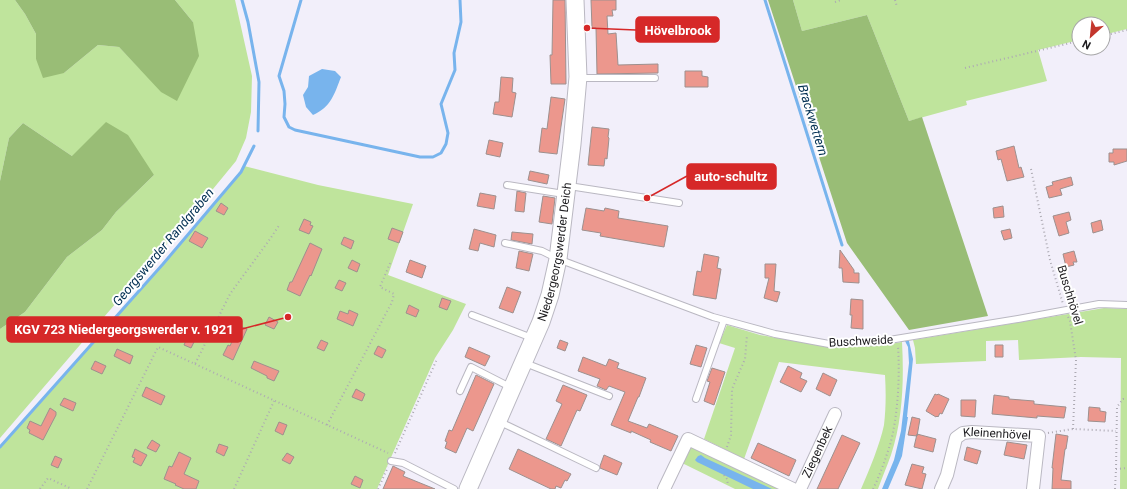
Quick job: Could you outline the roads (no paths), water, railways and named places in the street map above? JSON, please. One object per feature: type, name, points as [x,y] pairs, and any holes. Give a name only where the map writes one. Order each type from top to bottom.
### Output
[{"type":"street","name":"Niedergeorgswerder Deich","points":[[468,489],[541,322],[550,294],[558,259],[576,110],[578,78],[575,0]]},
{"type":"street","name":"Ziegenbek","points":[[800,489],[835,414]]},
{"type":"street","name":"Kleinenhövel","points":[[941,489],[947,475],[956,438],[963,433],[972,432],[1039,436],[1033,489]]},
{"type":"street","points":[[664,489],[688,439],[793,489]]},
{"type":"lane","points":[[578,78],[654,78]]},
{"type":"lane","points":[[507,185],[567,190],[679,203]]},
{"type":"lane","name":"Buschweide","points":[[505,243],[542,251],[558,259],[724,320],[775,334],[830,344],[877,342],[898,339],[1099,304],[1127,305]]},
{"type":"lane","points":[[472,314],[522,335],[534,338]]},
{"type":"lane","points":[[696,399],[724,320]]},
{"type":"lane","points":[[524,362],[609,396]]},
{"type":"lane","points":[[460,391],[471,367],[513,388]]},
{"type":"lane","points":[[498,422],[596,468]]},
{"type":"lane","points":[[391,462],[403,463],[454,489]]},
{"type":"water","points":[[322,69],[335,71],[341,77],[331,100],[324,108],[313,115],[306,107],[303,95],[308,87],[309,76]]},
{"type":"water","points":[[905,341],[909,341],[913,359],[908,417],[902,456],[888,489],[882,489],[894,460],[901,431],[909,363],[908,347]]},
{"type":"water","points":[[701,455],[772,489],[753,489],[697,462],[695,460]]},
{"type":"waterway","name":"Georgswerder Randgraben","points":[[242,0],[248,22],[259,82],[258,131]]},
{"type":"waterway","points":[[301,0],[279,76],[284,91],[284,117],[289,127],[295,130],[420,157],[433,157],[441,153],[446,144],[448,133],[441,104],[455,70],[454,53],[461,22],[460,0]]},
{"type":"waterway","name":"Brackwettern","points":[[765,0],[842,245]]},
{"type":"waterway","name":"Georgswerder Randgraben","points":[[0,447],[163,264],[241,172],[254,146]]},
{"type":"place","name":"Hövelbrook","points":[[587,28]]},
{"type":"place","name":"auto-schultz","points":[[647,198]]},
{"type":"place","name":"KGV 723 Niedergeorgswerder v. 1921","points":[[288,317]]}]
